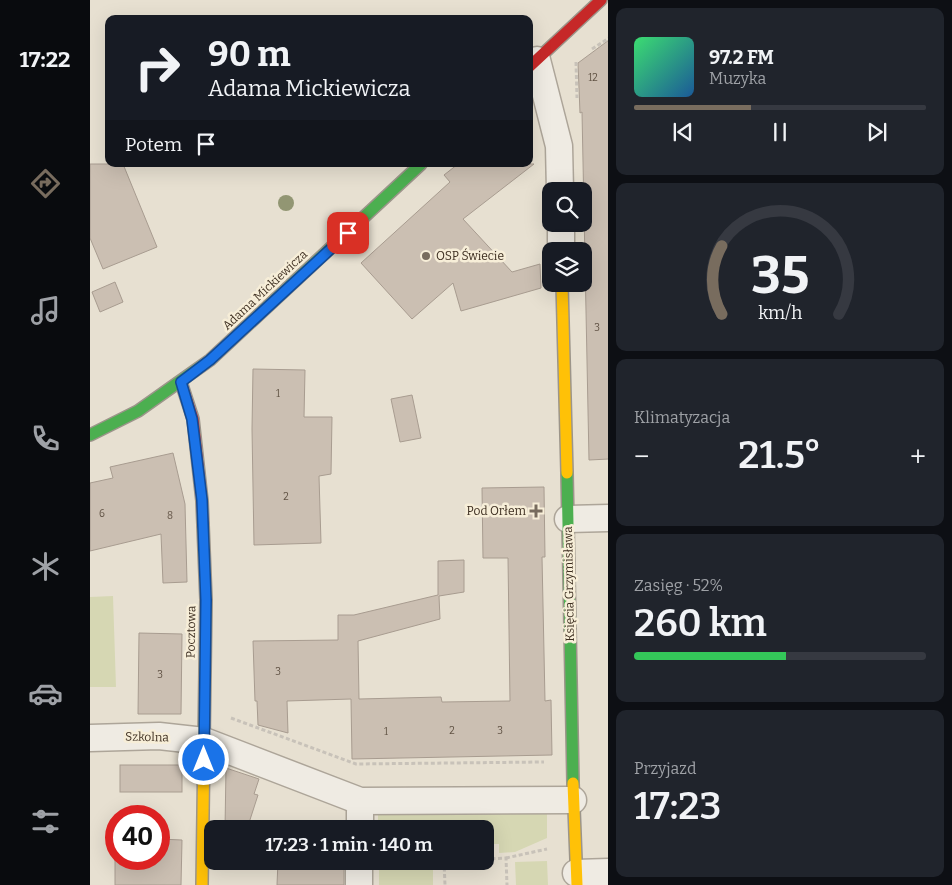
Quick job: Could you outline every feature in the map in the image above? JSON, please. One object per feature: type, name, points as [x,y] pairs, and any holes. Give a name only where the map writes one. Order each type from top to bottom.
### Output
[{"type":"street","points":[[560,182],[559,146],[533,64],[601,0]]},
{"type":"street","name":"Adama Mickiewicza","points":[[90,434],[104,429],[143,407],[210,360],[418,167]]},
{"type":"street","name":"Księcia Grzymisława","points":[[562,292],[576,879]]},
{"type":"street","name":"Pocztowa","points":[[181,382],[192,419],[202,500],[206,600],[202,885]]},
{"type":"street","points":[[568,519],[608,518]]},
{"type":"street","name":"Szkolna","points":[[90,738],[159,736],[204,741],[360,801],[573,800]]},
{"type":"street","points":[[359,870],[359,885]]},
{"type":"street","points":[[576,879],[608,872]]},
{"type":"path","points":[[585,55],[608,38]]},
{"type":"path","points":[[576,78],[575,64],[577,60]]},
{"type":"path","points":[[228,717],[356,764],[547,762]]},
{"type":"path","points":[[494,859],[506,858],[555,847]]},
{"type":"path","points":[[506,858],[507,885]]},
{"type":"path","points":[[444,870],[445,885]]},
{"type":"green space","points":[[113,596],[116,687],[90,687],[90,597]]},
{"type":"green space","points":[[547,812],[547,838],[515,852],[499,853],[499,844],[494,844],[494,820],[378,820],[378,815]]},
{"type":"green space","points":[[547,861],[548,885],[516,885],[515,862]]},
{"type":"green space","points":[[379,870],[433,870],[433,885],[379,885]]},
{"type":"building","points":[[608,41],[608,459],[589,460],[586,292],[592,292],[592,242],[585,242],[584,232],[592,232],[592,182],[583,182],[582,112],[580,113],[578,63]]},
{"type":"building","points":[[90,164],[105,164],[105,167],[124,167],[157,247],[103,269],[90,238]]},
{"type":"building","points":[[454,167],[530,167],[463,219],[512,272],[540,264],[541,288],[461,311],[453,283],[412,319],[361,263],[450,182],[444,175]]},
{"type":"building","points":[[115,282],[123,302],[100,312],[92,292]]},
{"type":"building","points":[[253,369],[305,370],[304,417],[332,417],[331,474],[319,476],[321,543],[254,545]]},
{"type":"building","points":[[412,395],[421,438],[400,442],[391,399]]},
{"type":"building","points":[[173,453],[185,504],[187,582],[163,583],[161,534],[90,551],[90,483],[113,478],[110,467]]},
{"type":"building","points":[[544,487],[545,557],[542,557],[545,701],[551,700],[552,755],[352,759],[351,699],[287,701],[288,733],[258,725],[257,701],[255,701],[253,641],[338,640],[338,615],[354,615],[438,595],[438,561],[464,560],[464,592],[439,596],[440,619],[358,641],[359,699],[441,697],[442,702],[510,701],[508,558],[483,558],[482,488]]},
{"type":"building","points":[[139,633],[182,634],[181,714],[138,714]]},
{"type":"building","points":[[120,765],[182,765],[182,792],[120,792]]},
{"type":"building","points":[[226,768],[259,779],[254,794],[258,795],[250,820],[225,820]]},
{"type":"building","points":[[170,839],[182,840],[181,885],[115,885],[115,870],[170,870]]},
{"type":"building","points":[[278,870],[344,870],[344,885],[277,885]]},
{"type":"traffic: fast","points":[[90,435],[138,411],[210,360],[418,167]]},
{"type":"traffic: fast","points":[[567,473],[573,783]]},
{"type":"traffic: slow","points":[[562,292],[567,473]]},
{"type":"traffic: slow","points":[[202,885],[206,600],[203,525]]},
{"type":"traffic: slow","points":[[573,783],[577,885]]},
{"type":"traffic: jam","points":[[533,63],[601,0]]},
{"type":"traffic: jam","points":[[181,382],[193,419],[203,525]]},
{"type":"place","name":"OSP Świecie","points":[[426,256]]},
{"type":"place","name":"Pod Orłem","points":[[536,511]]},
{"type":"route","points":[[204,760],[206,600],[202,500],[192,419],[181,382],[210,360],[348,233]]}]
